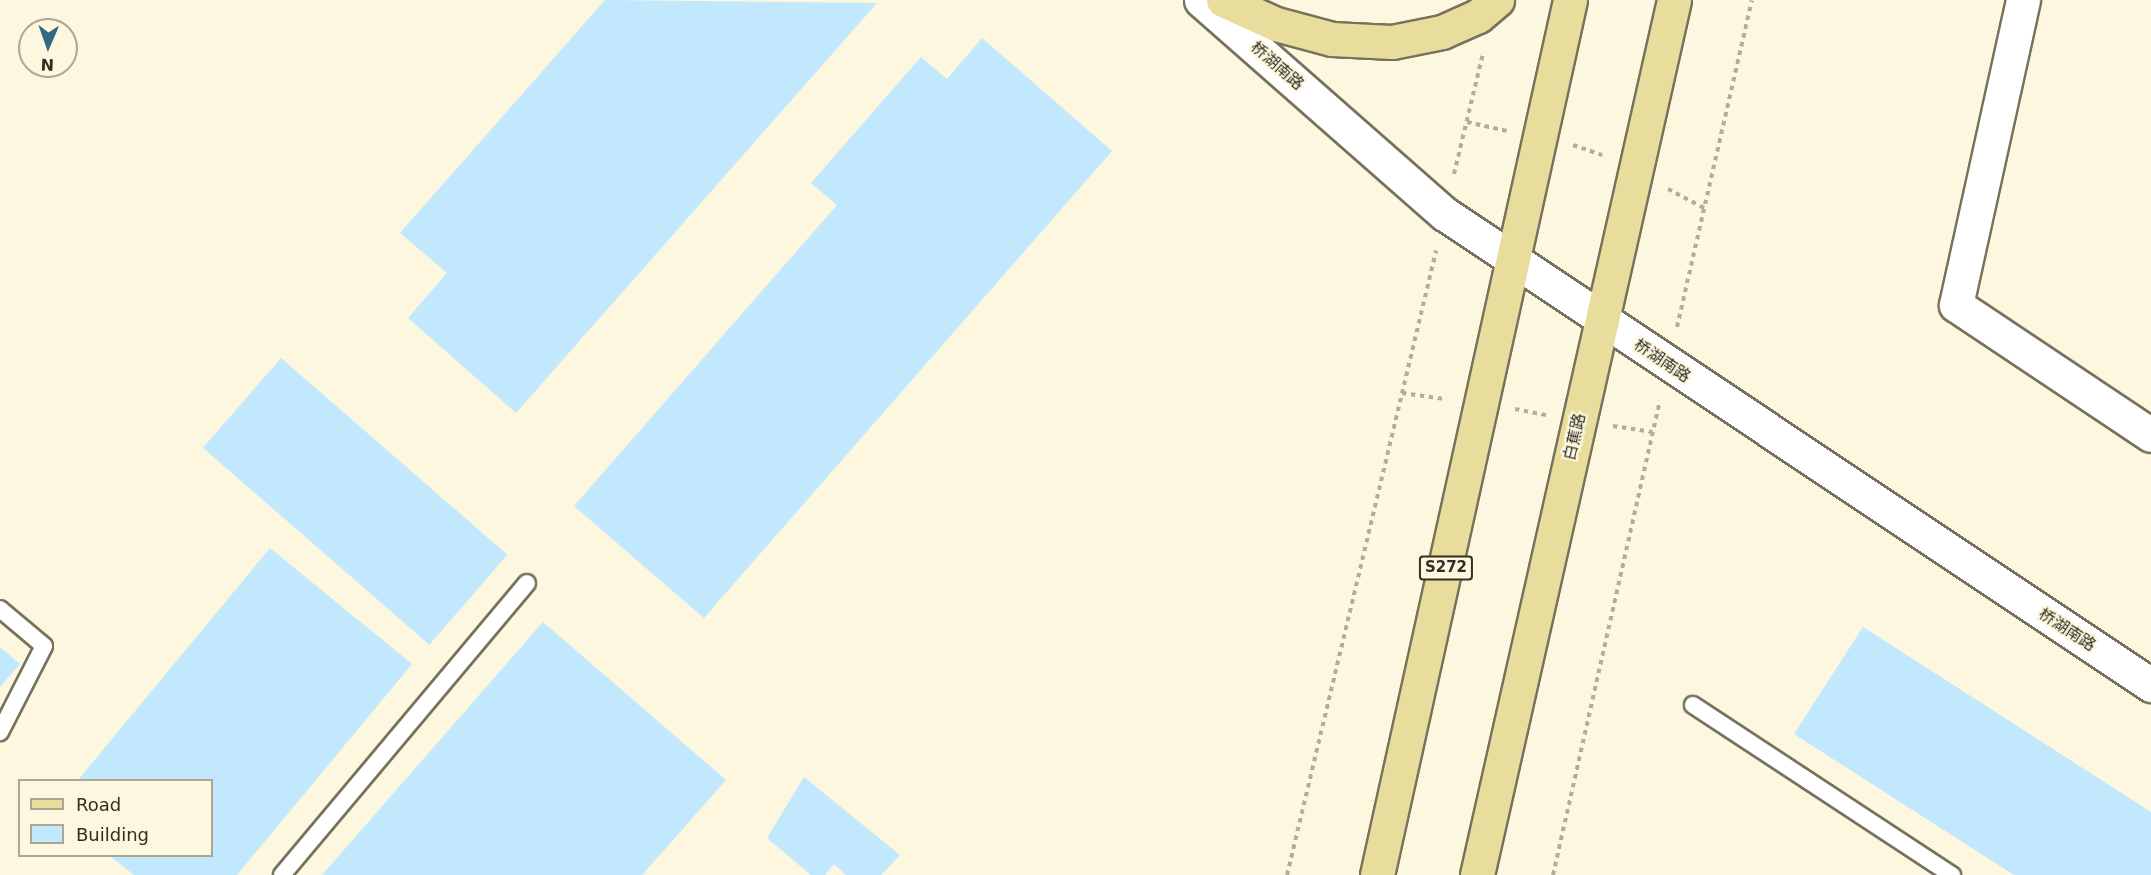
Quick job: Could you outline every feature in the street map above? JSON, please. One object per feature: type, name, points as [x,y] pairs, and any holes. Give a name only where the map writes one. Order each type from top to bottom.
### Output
[{"type":"main road","points":[[1223,0],[1275,24],[1332,39],[1392,42],[1442,32],[1496,1]]},
{"type":"main road","name":"S272","points":[[1377,875],[1483,404],[1570,0]]},
{"type":"main road","name":"白蕉路","points":[[1477,875],[1600,320],[1674,0]]},
{"type":"street","name":"桥湖南路","points":[[1201,0],[1445,214],[1600,320],[2151,685]]},
{"type":"street","points":[[2022,0],[1956,305],[2151,435]]},
{"type":"lane","points":[[282,875],[527,583]]},
{"type":"lane","points":[[0,609],[44,646],[0,732]]},
{"type":"lane","points":[[1693,705],[1953,875]]},
{"type":"path","points":[[1553,875],[1752,0]]},
{"type":"path","points":[[1287,875],[1496,1]]},
{"type":"path","points":[[1467,122],[1591,149],[1704,207]]},
{"type":"path","points":[[1402,393],[1653,432]]},
{"type":"building","points":[[605,0],[877,3],[516,413],[408,318],[447,273],[400,233]]},
{"type":"building","points":[[982,38],[1112,151],[704,618],[574,506],[837,205],[811,183],[921,57],[947,79]]},
{"type":"building","points":[[281,358],[507,555],[429,645],[203,448]]},
{"type":"building","points":[[270,548],[412,664],[237,875],[134,875],[111,857],[213,857],[213,779],[79,779]]},
{"type":"building","points":[[543,622],[726,780],[642,875],[322,875]]},
{"type":"building","points":[[1863,627],[2151,812],[2151,875],[2014,875],[1794,734]]},
{"type":"building","points":[[0,647],[20,664],[0,687]]},
{"type":"building","points":[[804,777],[900,855],[881,875],[846,875],[834,864],[825,875],[811,875],[767,838]]}]
